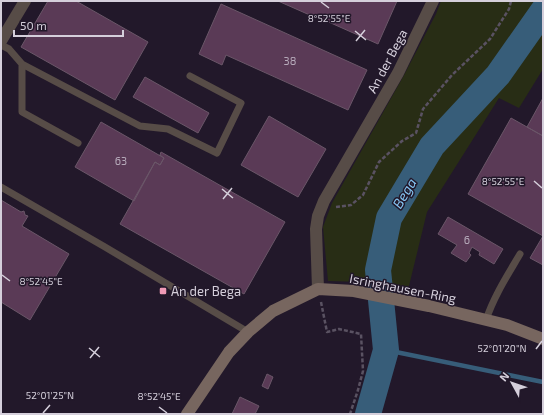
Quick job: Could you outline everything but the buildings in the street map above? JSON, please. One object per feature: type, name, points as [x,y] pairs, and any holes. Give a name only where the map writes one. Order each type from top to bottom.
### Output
[{"type":"street","points":[[1,41],[25,1]]},
{"type":"street","name":"An der Bega","points":[[318,289],[316,229],[318,216],[324,201],[398,73],[433,1]]},
{"type":"street","name":"Isringhausen-Ring","points":[[187,414],[229,352],[248,332],[273,311],[318,289],[354,291],[429,306],[507,325],[543,339]]},
{"type":"lane","points":[[1,45],[9,48],[22,64],[140,126],[168,129],[217,153],[241,103],[190,76]]},
{"type":"lane","points":[[22,64],[22,112],[78,143]]},
{"type":"lane","points":[[1,187],[248,332]]},
{"type":"lane","points":[[486,320],[491,304],[520,254]]},
{"type":"path","points":[[318,216],[337,206],[351,205],[363,195],[379,162],[402,141],[416,133],[423,109],[452,74],[490,39],[509,9],[511,1]]},
{"type":"path","points":[[318,289],[327,332],[339,329],[361,334],[363,371],[350,414]]},
{"type":"green space","points":[[441,1],[543,1],[543,69],[519,108],[499,98],[427,212],[408,290],[388,285],[364,282],[328,281],[323,227],[332,203],[403,77],[436,14]]},
{"type":"waterway","name":"Bega","points":[[368,414],[386,350],[378,270],[389,218],[432,146],[498,75],[543,11]]},
{"type":"waterway","points":[[386,350],[543,382]]},
{"type":"place","name":"An der Bega","points":[[163,291]]}]
